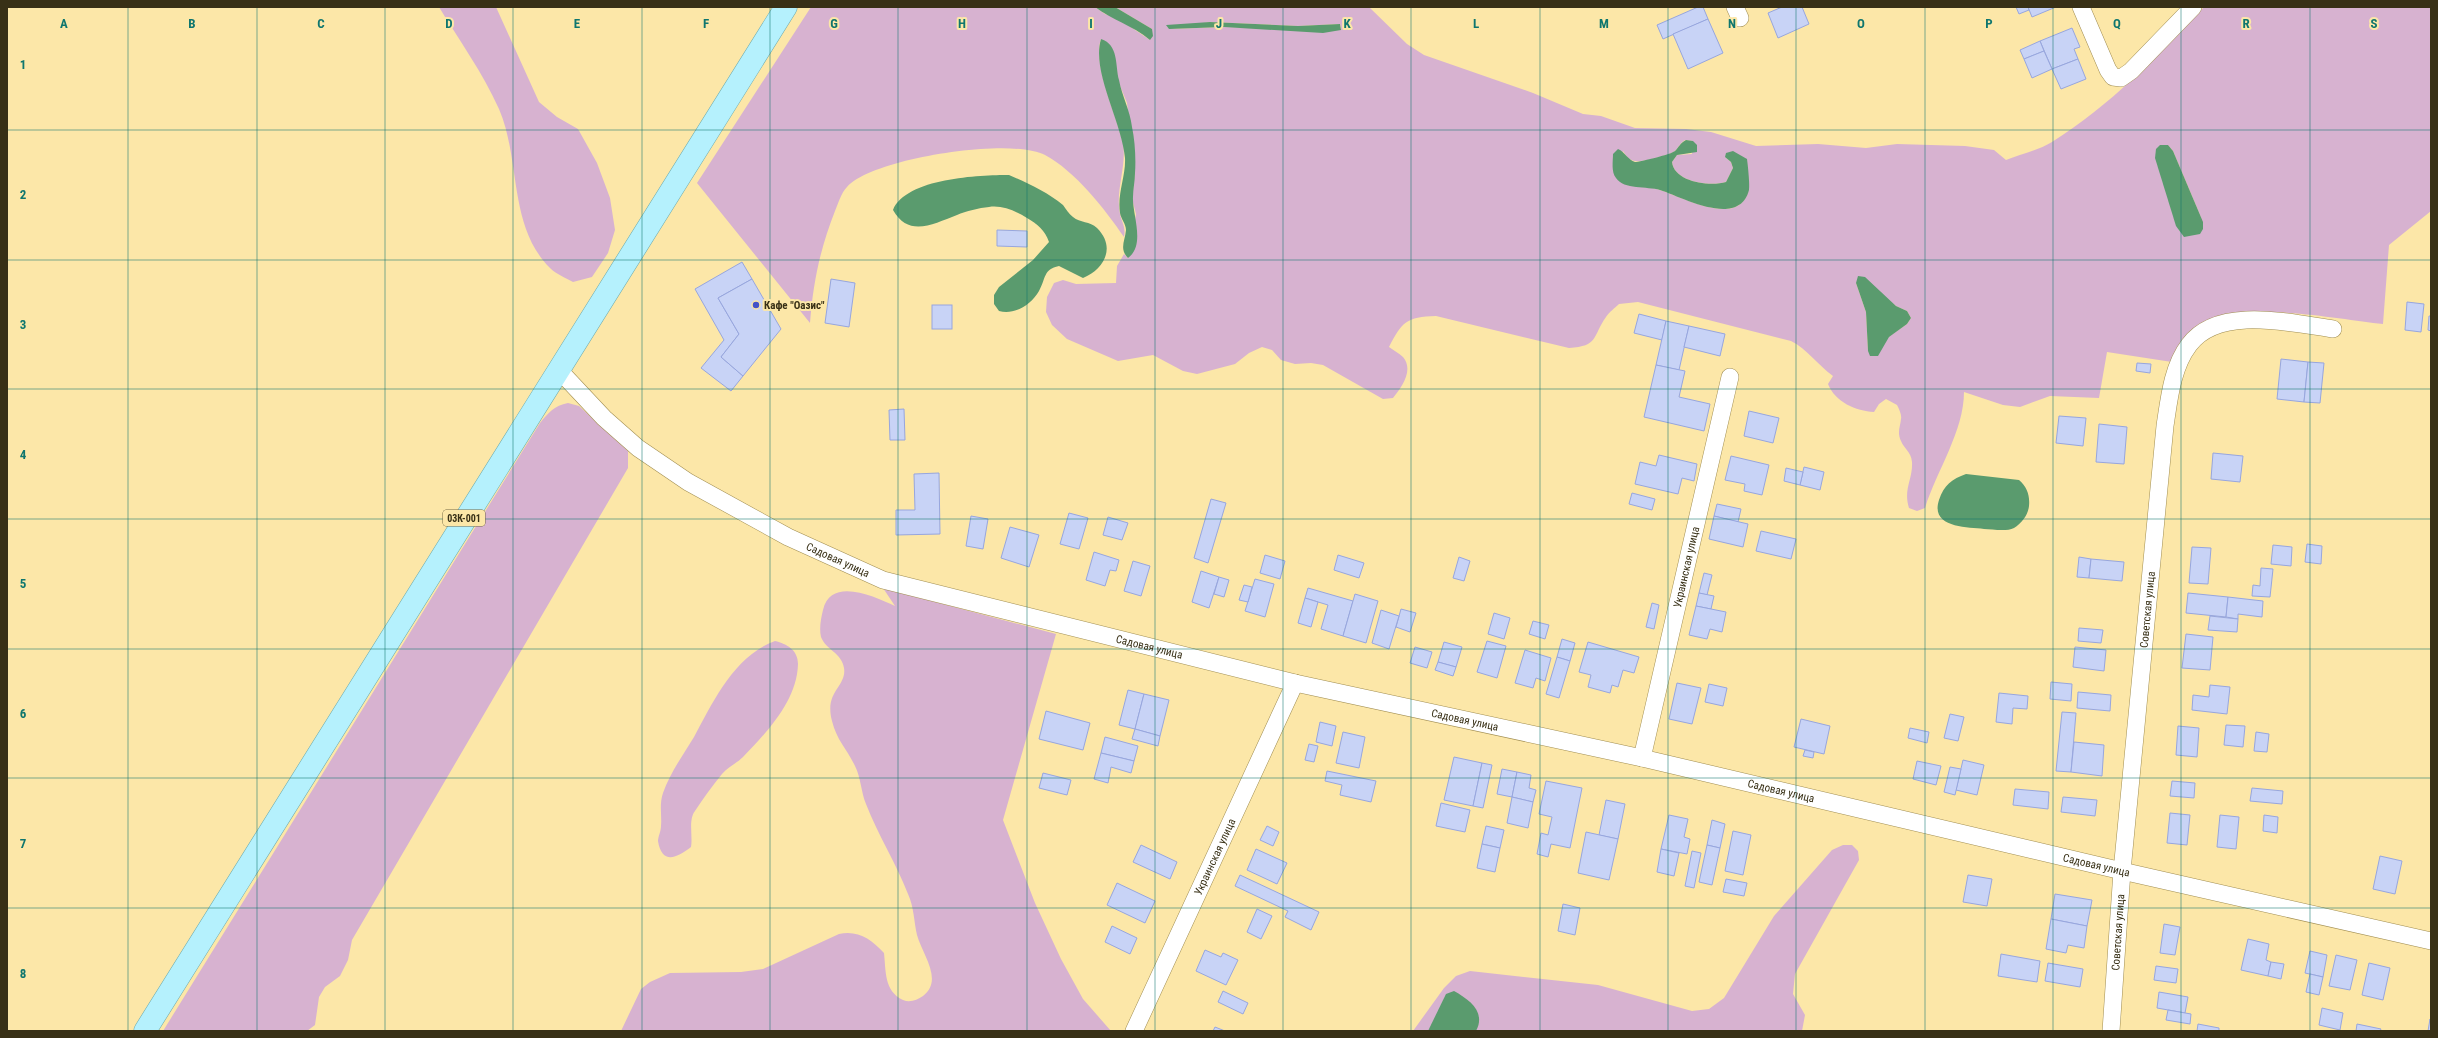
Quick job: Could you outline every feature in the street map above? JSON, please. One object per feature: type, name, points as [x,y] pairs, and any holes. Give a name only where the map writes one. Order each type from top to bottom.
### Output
[{"type":"main road","name":"03К-001","points":[[145,1031],[786,7]]},
{"type":"street","points":[[2081,7],[2108,70],[2113,77],[2121,78],[2126,75],[2193,7]]},
{"type":"street","name":"Советская улица","points":[[2111,1031],[2122,871],[2165,426],[2173,381],[2188,346],[2199,333],[2216,324],[2257,319],[2333,328]]},
{"type":"street","name":"Садовая улица","points":[[558,369],[604,418],[627,438],[688,482],[788,536],[860,571],[883,580],[1296,683],[1642,758],[2122,871],[2431,941]]},
{"type":"street","name":"Украинская улица","points":[[1642,758],[1730,377]]},
{"type":"street","name":"Украинская улица","points":[[1134,1031],[1296,683]]},
{"type":"shaded area","points":[[439,7],[496,7],[539,102],[557,117],[578,129],[597,163],[610,198],[615,230],[608,253],[592,277],[573,282],[552,270],[537,251],[527,233],[521,213],[506,129],[499,109],[478,70]]},
{"type":"shaded area","points":[[811,7],[1095,7],[1105,14],[1119,19],[1150,40],[1152,29],[1115,7],[1369,7],[1407,44],[1424,55],[1533,93],[1583,114],[1601,116],[1635,128],[1686,129],[1711,132],[1756,146],[1818,144],[1866,148],[1897,144],[1965,146],[1994,150],[2006,160],[2047,145],[2094,113],[2151,62],[2204,7],[2431,7],[2431,211],[2389,245],[2383,324],[2290,313],[2241,313],[2219,316],[2201,323],[2191,330],[2177,351],[2172,362],[2107,352],[2099,398],[2050,396],[2020,407],[2003,405],[1964,392],[1963,407],[1955,436],[1925,508],[1917,511],[1909,508],[1907,501],[1912,462],[1909,453],[1902,444],[1900,438],[1899,432],[1901,416],[1897,405],[1886,399],[1879,404],[1874,412],[1860,410],[1841,401],[1831,390],[1828,384],[1833,376],[1802,348],[1791,341],[1638,302],[1619,304],[1607,315],[1594,339],[1590,343],[1579,347],[1569,348],[1436,316],[1411,320],[1402,326],[1389,347],[1403,357],[1406,362],[1406,378],[1393,398],[1383,399],[1323,365],[1311,363],[1295,364],[1281,360],[1272,350],[1262,347],[1249,353],[1235,364],[1197,374],[1183,371],[1153,355],[1118,361],[1067,339],[1052,325],[1046,312],[1047,297],[1054,283],[1063,280],[1076,284],[1116,283],[1117,266],[1124,254],[1128,258],[1136,214],[1132,199],[1135,172],[1127,103],[1101,39],[1099,49],[1102,76],[1123,143],[1124,161],[1119,205],[1124,228],[1124,237],[1089,192],[1067,171],[1045,155],[1028,150],[1003,148],[943,153],[912,159],[884,167],[862,177],[847,187],[843,192],[821,253],[815,280],[810,323],[697,183]],"holes":[[[1210,22],[1298,26],[1340,24],[1341,29],[1224,27],[1170,29]],[[1685,140],[1693,141],[1692,154],[1677,155],[1672,162],[1674,169],[1679,174],[1694,181],[1711,184],[1726,182],[1733,168],[1731,162],[1725,157],[1748,167],[1749,186],[1746,197],[1739,205],[1728,209],[1702,205],[1653,188],[1624,184],[1616,176],[1613,169],[1623,151],[1631,160],[1642,161],[1672,153]],[[2168,145],[2173,151],[2203,222]],[[1856,283],[1882,295],[1896,306],[1907,311],[1911,318],[1907,324],[1868,351],[1866,312]]]},
{"type":"shaded area","points":[[1095,7],[1115,7],[1152,29],[1153,36],[1150,40],[1136,30],[1108,16]]},
{"type":"shaded area","points":[[1210,22],[1298,26],[1340,24],[1341,30],[1323,33],[1224,27],[1169,29],[1166,25]]},
{"type":"shaded area","points":[[1101,39],[1107,42],[1114,51],[1120,86],[1130,115],[1134,138],[1135,176],[1133,204],[1137,237],[1133,252],[1128,258],[1125,255],[1123,248],[1126,230],[1119,206],[1125,158],[1119,129],[1103,81],[1099,52]]},
{"type":"shaded area","points":[[1686,140],[1693,141],[1697,145],[1697,152],[1677,155],[1672,162],[1674,169],[1679,174],[1694,181],[1711,184],[1726,182],[1733,168],[1731,162],[1725,157],[1726,153],[1733,151],[1747,159],[1749,190],[1743,201],[1734,207],[1722,209],[1709,207],[1660,190],[1630,186],[1620,182],[1614,176],[1613,154],[1618,149],[1628,158],[1638,162],[1673,152],[1682,142]]},
{"type":"shaded area","points":[[2160,145],[2168,145],[2173,151],[2203,222],[2203,229],[2200,234],[2184,237],[2176,226],[2155,158],[2156,149]]},
{"type":"shaded area","points":[[1009,175],[1044,192],[1063,205],[1076,219],[1091,224],[1097,228],[1103,236],[1107,250],[1105,258],[1096,270],[1083,278],[1059,266],[1050,269],[1032,301],[1022,308],[1011,312],[1005,312],[999,311],[994,304],[994,295],[999,287],[1033,260],[1049,242],[1043,231],[1037,225],[1018,213],[999,207],[973,210],[930,225],[922,226],[906,224],[899,219],[893,210],[901,199],[913,191],[928,185],[945,180],[980,176]]},
{"type":"shaded area","points":[[1858,276],[1865,277],[1896,306],[1907,311],[1911,318],[1907,324],[1889,337],[1878,356],[1870,356],[1868,351],[1866,312],[1856,283]]},
{"type":"shaded area","points":[[568,403],[579,406],[628,451],[628,468],[352,940],[348,960],[340,976],[325,987],[319,997],[315,1025],[307,1031],[163,1031],[540,423],[552,410]]},
{"type":"shaded area","points":[[1966,474],[2019,480],[2026,488],[2029,498],[2029,506],[2026,516],[2020,524],[2014,528],[2003,530],[1959,526],[1945,521],[1940,516],[1938,509],[1939,500],[1943,490],[1949,483]]},
{"type":"shaded area","points":[[883,588],[1056,634],[1003,820],[1035,903],[1061,959],[1083,999],[1111,1031],[621,1031],[641,989],[650,982],[670,973],[741,972],[763,969],[839,934],[846,933],[852,933],[864,937],[884,953],[887,980],[892,991],[897,996],[903,1000],[911,1001],[923,996],[929,990],[932,982],[932,975],[927,958],[917,935],[910,899],[866,804],[859,775],[855,766],[839,740],[834,728],[830,711],[831,703],[844,675],[844,668],[843,663],[826,645],[820,634],[820,624],[823,610],[828,600],[835,594],[844,591],[866,594],[895,606]]},
{"type":"shaded area","points":[[775,641],[791,648],[798,659],[796,678],[786,703],[779,715],[762,737],[743,757],[722,774],[695,811],[691,823],[691,847],[681,854],[667,857],[660,849],[658,841],[661,828],[662,797],[669,778],[717,695],[736,669],[748,657]]},
{"type":"shaded area","points":[[1843,845],[1852,845],[1858,851],[1859,860],[1795,974],[1793,994],[1805,1015],[1802,1031],[1413,1031],[1444,988],[1456,976],[1470,971],[1598,985],[1692,1011],[1709,1009],[1724,998],[1774,916],[1832,850]]},
{"type":"shaded area","points":[[1454,991],[1466,998],[1478,1012],[1479,1024],[1476,1031],[1428,1031],[1446,994]]},
{"type":"building","points":[[1698,7],[1703,7],[1708,19],[1663,39],[1657,25]]},
{"type":"building","points":[[1782,7],[1802,7],[1809,24],[1778,38],[1768,13]]},
{"type":"building","points":[[2016,7],[2028,7],[2029,10],[2019,14]]},
{"type":"building","points":[[2028,7],[2056,7],[2032,17]]},
{"type":"building","points":[[1708,19],[1723,53],[1688,69],[1673,34]]},
{"type":"building","points":[[2072,28],[2080,47],[2074,49],[2078,59],[2052,69],[2040,41]]},
{"type":"building","points":[[2040,41],[2044,51],[2024,59],[2020,50]]},
{"type":"building","points":[[2044,51],[2052,69],[2032,78],[2024,59]]},
{"type":"building","points":[[2078,59],[2086,79],[2061,89],[2052,69]]},
{"type":"building","points":[[997,230],[1027,231],[1027,247],[997,246]]},
{"type":"building","points":[[742,262],[752,279],[718,298],[739,334],[721,357],[743,376],[731,391],[701,368],[724,340],[695,289]]},
{"type":"building","points":[[752,279],[781,329],[743,376],[721,357],[739,334],[718,298]]},
{"type":"building","points":[[831,279],[855,283],[849,327],[825,323]]},
{"type":"building","points":[[2407,302],[2424,304],[2421,332],[2405,330]]},
{"type":"building","points":[[932,305],[952,305],[952,329],[932,329]]},
{"type":"building","points":[[1639,314],[1666,321],[1662,340],[1634,333]]},
{"type":"building","points":[[2429,316],[2431,316],[2431,331],[2428,330]]},
{"type":"building","points":[[1666,321],[1689,326],[1679,370],[1656,365]]},
{"type":"building","points":[[1689,326],[1725,334],[1720,356],[1684,347]]},
{"type":"building","points":[[2281,359],[2308,362],[2304,402],[2277,399]]},
{"type":"building","points":[[2308,362],[2324,363],[2320,403],[2304,402]]},
{"type":"building","points":[[2137,363],[2151,364],[2150,373],[2136,371]]},
{"type":"building","points":[[1656,365],[1685,371],[1679,397],[1710,404],[1704,431],[1644,417]]},
{"type":"building","points":[[904,409],[905,440],[890,440],[889,410]]},
{"type":"building","points":[[1749,411],[1779,418],[1773,443],[1744,436]]},
{"type":"building","points":[[2059,416],[2086,418],[2083,446],[2056,443]]},
{"type":"building","points":[[2099,424],[2127,427],[2124,464],[2096,462]]},
{"type":"building","points":[[2213,453],[2243,456],[2240,482],[2211,479]]},
{"type":"building","points":[[1659,455],[1697,464],[1694,481],[1682,478],[1678,494],[1635,484],[1640,462],[1656,466]]},
{"type":"building","points":[[1731,456],[1769,465],[1762,495],[1744,491],[1745,484],[1725,480]]},
{"type":"building","points":[[1804,467],[1824,472],[1820,490],[1800,485]]},
{"type":"building","points":[[1786,468],[1803,472],[1800,485],[1784,481]]},
{"type":"building","points":[[939,473],[940,534],[896,535],[896,510],[915,510],[914,474]]},
{"type":"building","points":[[1632,493],[1655,499],[1652,510],[1629,504]]},
{"type":"building","points":[[1211,499],[1226,503],[1208,563],[1194,558]]},
{"type":"building","points":[[1717,504],[1741,509],[1738,522],[1714,516]]},
{"type":"building","points":[[1069,513],[1088,518],[1079,549],[1060,544]]},
{"type":"building","points":[[971,516],[988,519],[983,549],[966,546]]},
{"type":"building","points":[[1714,516],[1748,524],[1743,547],[1709,539]]},
{"type":"building","points":[[1108,517],[1128,523],[1122,540],[1103,535]]},
{"type":"building","points":[[1010,527],[1039,535],[1029,567],[1001,558]]},
{"type":"building","points":[[1761,531],[1796,539],[1791,559],[1756,551]]},
{"type":"building","points":[[2307,544],[2322,546],[2321,564],[2305,562]]},
{"type":"building","points":[[2273,545],[2292,547],[2291,566],[2271,564]]},
{"type":"building","points":[[2192,547],[2211,548],[2208,584],[2189,583]]},
{"type":"building","points":[[1094,552],[1119,560],[1116,571],[1110,570],[1105,586],[1086,580]]},
{"type":"building","points":[[1265,555],[1285,561],[1280,579],[1260,573]]},
{"type":"building","points":[[1338,555],[1364,563],[1359,578],[1334,570]]},
{"type":"building","points":[[1459,557],[1470,561],[1464,581],[1453,578]]},
{"type":"building","points":[[2079,557],[2091,559],[2089,578],[2077,577]]},
{"type":"building","points":[[2091,559],[2124,562],[2122,581],[2089,578]]},
{"type":"building","points":[[1133,561],[1150,566],[1141,596],[1124,591]]},
{"type":"building","points":[[2261,568],[2273,569],[2270,597],[2252,596],[2253,585],[2260,586]]},
{"type":"building","points":[[1201,571],[1219,577],[1209,608],[1192,602]]},
{"type":"building","points":[[1704,573],[1712,575],[1707,595],[1699,593]]},
{"type":"building","points":[[1219,577],[1229,580],[1224,597],[1214,594]]},
{"type":"building","points":[[1255,579],[1274,584],[1265,617],[1245,611]]},
{"type":"building","points":[[1244,585],[1252,587],[1248,602],[1239,600]]},
{"type":"building","points":[[1308,588],[1353,601],[1343,636],[1321,629],[1328,605],[1305,598]]},
{"type":"building","points":[[1699,593],[1714,596],[1711,609],[1696,606]]},
{"type":"building","points":[[2188,593],[2228,597],[2226,617],[2186,613]]},
{"type":"building","points":[[1355,594],[1378,601],[1366,643],[1343,636]]},
{"type":"building","points":[[2228,597],[2263,601],[2262,617],[2238,614],[2238,619],[2226,617]]},
{"type":"building","points":[[1305,598],[1318,602],[1311,627],[1298,623]]},
{"type":"building","points":[[1652,603],[1659,605],[1654,629],[1646,627]]},
{"type":"building","points":[[1696,606],[1726,612],[1722,632],[1710,629],[1707,639],[1689,635]]},
{"type":"building","points":[[1401,609],[1416,613],[1410,632],[1396,627]]},
{"type":"building","points":[[1381,610],[1399,616],[1389,649],[1372,643]]},
{"type":"building","points":[[1494,613],[1510,618],[1504,639],[1488,634]]},
{"type":"building","points":[[2210,616],[2238,619],[2237,632],[2208,630]]},
{"type":"building","points":[[1533,621],[1549,625],[1545,639],[1529,634]]},
{"type":"building","points":[[2079,628],[2103,630],[2101,643],[2078,641]]},
{"type":"building","points":[[2186,634],[2213,637],[2210,670],[2182,668]]},
{"type":"building","points":[[1562,639],[1575,643],[1570,661],[1557,657]]},
{"type":"building","points":[[1487,641],[1506,646],[1497,678],[1477,672]]},
{"type":"building","points":[[1444,642],[1462,647],[1456,667],[1438,662]]},
{"type":"building","points":[[1588,642],[1639,657],[1634,673],[1623,670],[1618,687],[1612,685],[1610,693],[1588,687],[1591,675],[1579,672]]},
{"type":"building","points":[[1415,647],[1432,652],[1427,668],[1410,663]]},
{"type":"building","points":[[2075,647],[2106,650],[2104,671],[2073,667]]},
{"type":"building","points":[[1525,650],[1551,658],[1545,681],[1536,678],[1533,688],[1515,683]]},
{"type":"building","points":[[1557,657],[1570,661],[1559,698],[1546,694]]},
{"type":"building","points":[[1438,662],[1456,667],[1453,676],[1435,670]]},
{"type":"building","points":[[2051,682],[2072,684],[2071,701],[2050,699]]},
{"type":"building","points":[[1677,683],[1701,688],[1692,724],[1669,719]]},
{"type":"building","points":[[1709,684],[1727,688],[1723,706],[1705,702]]},
{"type":"building","points":[[2210,685],[2230,687],[2227,714],[2192,710],[2193,695],[2209,697]]},
{"type":"building","points":[[1128,690],[1144,694],[1135,729],[1119,725]]},
{"type":"building","points":[[2078,692],[2111,695],[2110,711],[2077,708]]},
{"type":"building","points":[[1999,693],[2028,696],[2027,709],[2013,708],[2012,724],[1996,722]]},
{"type":"building","points":[[1144,694],[1169,700],[1160,736],[1135,729]]},
{"type":"building","points":[[1046,711],[1090,723],[1083,750],[1039,739]]},
{"type":"building","points":[[2062,712],[2076,713],[2071,772],[2056,771]]},
{"type":"building","points":[[1950,714],[1964,717],[1958,741],[1944,738]]},
{"type":"building","points":[[1801,719],[1830,726],[1824,754],[1794,747]]},
{"type":"building","points":[[1320,722],[1336,726],[1332,746],[1316,742]]},
{"type":"building","points":[[2226,725],[2245,726],[2243,747],[2224,745]]},
{"type":"building","points":[[2178,726],[2199,728],[2197,757],[2176,755]]},
{"type":"building","points":[[1910,728],[1929,732],[1927,743],[1908,738]]},
{"type":"building","points":[[1135,729],[1160,736],[1158,746],[1132,739]]},
{"type":"building","points":[[1343,732],[1365,737],[1359,768],[1336,763]]},
{"type":"building","points":[[2256,732],[2269,734],[2267,752],[2254,751]]},
{"type":"building","points":[[1105,737],[1138,746],[1134,761],[1101,753]]},
{"type":"building","points":[[2074,742],[2104,745],[2102,776],[2071,772]]},
{"type":"building","points":[[1309,744],[1318,746],[1314,762],[1305,760]]},
{"type":"building","points":[[1805,750],[1814,752],[1813,758],[1803,756]]},
{"type":"building","points":[[1101,753],[1134,761],[1131,773],[1111,767],[1108,783],[1094,779]]},
{"type":"building","points":[[1454,757],[1482,763],[1473,806],[1444,800]]},
{"type":"building","points":[[1963,760],[1984,765],[1977,795],[1956,790]]},
{"type":"building","points":[[1917,761],[1941,766],[1936,785],[1913,779]]},
{"type":"building","points":[[1482,763],[1492,765],[1483,808],[1473,806]]},
{"type":"building","points":[[1950,767],[1961,769],[1955,795],[1944,792]]},
{"type":"building","points":[[1502,769],[1517,772],[1512,797],[1497,794]]},
{"type":"building","points":[[1327,771],[1376,781],[1371,802],[1340,795],[1342,785],[1325,781]]},
{"type":"building","points":[[1517,772],[1531,775],[1529,788],[1536,790],[1533,802],[1512,797]]},
{"type":"building","points":[[1043,773],[1071,780],[1067,795],[1039,788]]},
{"type":"building","points":[[1546,781],[1582,788],[1570,848],[1551,844],[1548,857],[1537,854],[1541,833],[1548,835],[1552,817],[1539,814]]},
{"type":"building","points":[[2172,781],[2195,783],[2194,798],[2170,796]]},
{"type":"building","points":[[2252,788],[2283,791],[2282,804],[2250,801]]},
{"type":"building","points":[[2015,789],[2049,792],[2048,809],[2013,805]]},
{"type":"building","points":[[1512,797],[1533,802],[1528,828],[1507,823]]},
{"type":"building","points":[[2063,797],[2097,800],[2095,816],[2061,812]]},
{"type":"building","points":[[1606,800],[1625,804],[1618,839],[1599,835]]},
{"type":"building","points":[[1441,803],[1470,810],[1465,832],[1436,826]]},
{"type":"building","points":[[2170,813],[2190,815],[2187,845],[2167,843]]},
{"type":"building","points":[[1669,815],[1688,819],[1684,837],[1690,839],[1687,854],[1661,849]]},
{"type":"building","points":[[2220,815],[2239,817],[2236,849],[2217,847]]},
{"type":"building","points":[[2264,815],[2278,817],[2277,833],[2263,831]]},
{"type":"building","points":[[1712,820],[1725,824],[1720,848],[1707,845]]},
{"type":"building","points":[[1267,826],[1279,832],[1273,846],[1260,840]]},
{"type":"building","points":[[1486,826],[1504,830],[1500,848],[1482,844]]},
{"type":"building","points":[[1733,831],[1751,835],[1743,875],[1725,871]]},
{"type":"building","points":[[1586,832],[1618,839],[1609,880],[1578,873]]},
{"type":"building","points":[[1482,844],[1500,848],[1495,872],[1477,868]]},
{"type":"building","points":[[1141,845],[1177,862],[1170,879],[1133,862]]},
{"type":"building","points":[[1707,845],[1720,848],[1712,885],[1699,882]]},
{"type":"building","points":[[1256,849],[1287,863],[1277,884],[1247,870]]},
{"type":"building","points":[[1661,849],[1679,853],[1674,876],[1657,872]]},
{"type":"building","points":[[1692,851],[1701,853],[1694,888],[1685,886]]},
{"type":"building","points":[[2380,856],[2402,861],[2395,894],[2373,889]]},
{"type":"building","points":[[1240,875],[1319,912],[1311,930],[1285,917],[1288,911],[1235,886]]},
{"type":"building","points":[[1968,875],[1992,879],[1987,906],[1963,902]]},
{"type":"building","points":[[1726,879],[1747,883],[1744,896],[1723,892]]},
{"type":"building","points":[[1117,883],[1155,901],[1145,923],[1107,905]]},
{"type":"building","points":[[2055,894],[2092,900],[2087,926],[2051,919]]},
{"type":"building","points":[[1563,904],[1580,908],[1575,935],[1558,931]]},
{"type":"building","points":[[1257,909],[1272,916],[1261,939],[1247,932]]},
{"type":"building","points":[[2051,919],[2087,926],[2084,948],[2068,945],[2066,953],[2046,949]]},
{"type":"building","points":[[2164,924],[2180,927],[2175,955],[2160,953]]},
{"type":"building","points":[[1112,926],[1137,938],[1130,954],[1105,942]]},
{"type":"building","points":[[2248,939],[2269,944],[2266,960],[2271,962],[2268,976],[2241,970]]},
{"type":"building","points":[[1205,950],[1221,957],[1223,953],[1238,960],[1226,985],[1196,971]]},
{"type":"building","points":[[2310,951],[2327,955],[2323,977],[2305,973]]},
{"type":"building","points":[[2001,954],[2040,961],[2037,982],[1998,976]]},
{"type":"building","points":[[2336,955],[2357,960],[2350,990],[2329,986]]},
{"type":"building","points":[[2271,962],[2284,964],[2281,979],[2268,976]]},
{"type":"building","points":[[2048,963],[2083,969],[2080,987],[2045,981]]},
{"type":"building","points":[[2369,963],[2390,968],[2383,1000],[2362,995]]},
{"type":"building","points":[[2156,966],[2178,969],[2176,983],[2154,980]]},
{"type":"building","points":[[2310,974],[2323,977],[2319,995],[2306,992]]},
{"type":"building","points":[[1223,991],[1248,1003],[1243,1014],[1218,1002]]},
{"type":"building","points":[[2159,992],[2188,997],[2185,1013],[2157,1008]]},
{"type":"building","points":[[2322,1008],[2343,1013],[2340,1030],[2319,1025]]},
{"type":"building","points":[[2168,1010],[2191,1014],[2190,1024],[2166,1020]]},
{"type":"building","points":[[2430,1019],[2431,1031],[2428,1031]]},
{"type":"building","points":[[2198,1024],[2219,1028],[2219,1031],[2197,1031]]},
{"type":"building","points":[[2357,1024],[2381,1029],[2380,1031],[2356,1031]]},
{"type":"building","points":[[1215,1027],[1225,1031],[1213,1031]]},
{"type":"place","name":"Кафе \"Оазис\"","points":[[756,305]]}]
